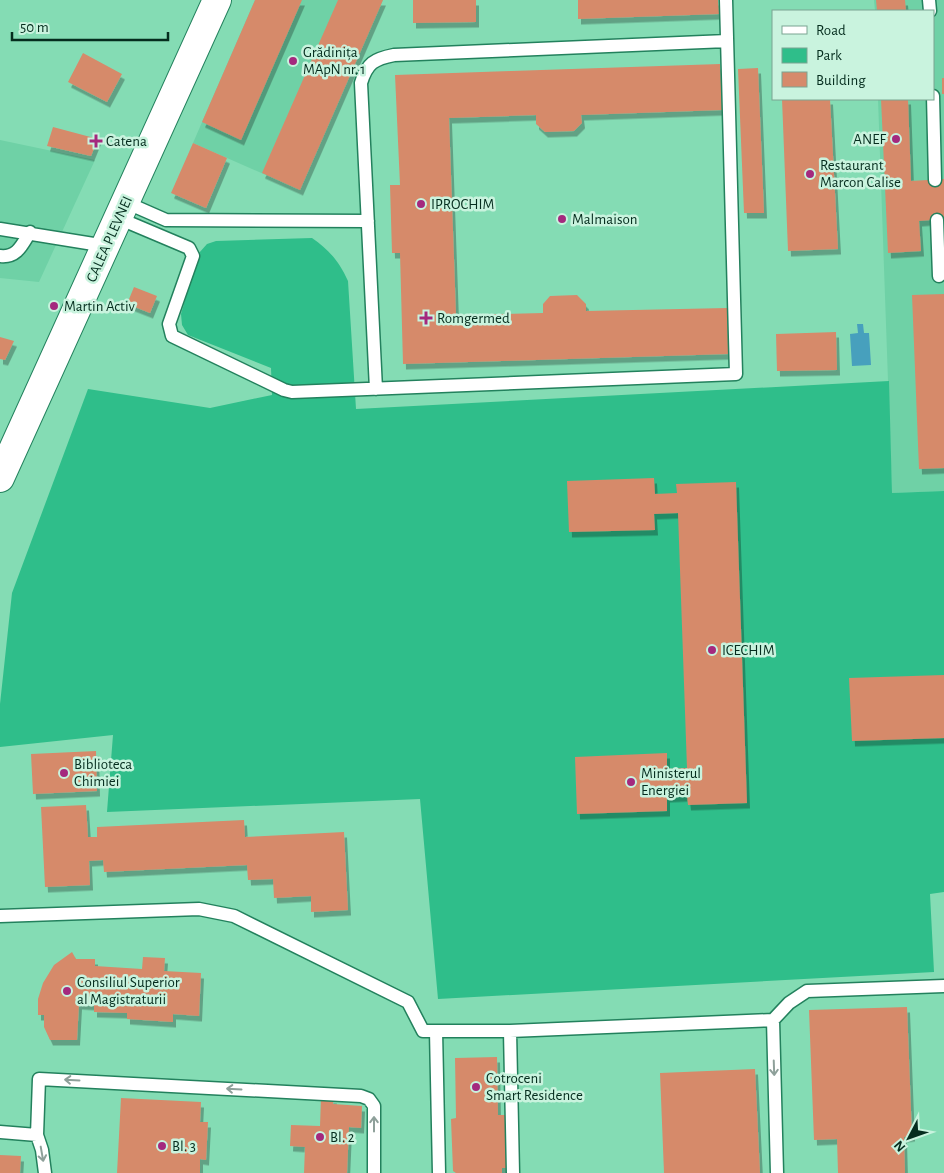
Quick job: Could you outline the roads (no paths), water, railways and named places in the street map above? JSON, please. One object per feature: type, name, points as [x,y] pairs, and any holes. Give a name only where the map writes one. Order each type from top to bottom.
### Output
[{"type":"main road","name":"CALEA PLEVNEI","points":[[0,478],[216,0]]},
{"type":"lane","points":[[122,210],[189,248],[192,252],[193,256],[169,324],[169,331],[177,339],[284,390],[376,390],[736,374],[726,0]]},
{"type":"lane","points":[[376,390],[361,83],[366,68],[379,58],[394,55],[727,40]]},
{"type":"lane","points":[[933,100],[935,180]]},
{"type":"lane","points":[[122,210],[166,220],[368,221]]},
{"type":"lane","points":[[937,220],[939,276]]},
{"type":"lane","points":[[0,229],[30,232],[106,246]]},
{"type":"lane","points":[[0,256],[9,257],[18,252],[30,232]]},
{"type":"lane","points":[[0,916],[199,908],[234,916],[408,1002],[423,1031],[510,1032],[772,1020],[789,1003],[808,991],[944,986]]},
{"type":"lane","points":[[772,1020],[777,1173]]},
{"type":"lane","points":[[436,1031],[439,1173]]},
{"type":"lane","points":[[510,1032],[513,1173]]},
{"type":"lane","points":[[45,1173],[42,1150],[37,1135],[39,1079],[361,1096],[369,1098],[374,1106],[374,1173]]},
{"type":"lane","points":[[0,1132],[37,1135]]},
{"type":"water","points":[[857,324],[863,324],[864,333],[869,333],[871,365],[852,366],[850,334],[858,333]]},
{"type":"place","name":"Grădinița MApN nr. 1","points":[[293,61]]},
{"type":"place","name":"ANEF","points":[[896,139]]},
{"type":"place","name":"Catena","points":[[96,141]]},
{"type":"place","name":"Restaurant Marcon Calise","points":[[810,174]]},
{"type":"place","name":"IPROCHIM","points":[[421,204]]},
{"type":"place","name":"Malmaison","points":[[562,219]]},
{"type":"place","name":"Martin Activ","points":[[54,306]]},
{"type":"place","name":"Romgermed","points":[[426,318]]},
{"type":"place","name":"ICECHIM","points":[[712,650]]},
{"type":"place","name":"Biblioteca Chimiei","points":[[64,773]]},
{"type":"place","name":"Ministerul Energiei","points":[[631,782]]},
{"type":"place","name":"Consiliul Superior al Magistraturii","points":[[67,991]]},
{"type":"place","name":"Cotroceni Smart Residence","points":[[476,1087]]},
{"type":"place","name":"Bl. 2","points":[[320,1137]]},
{"type":"place","name":"Bl. 3","points":[[162,1146]]}]
